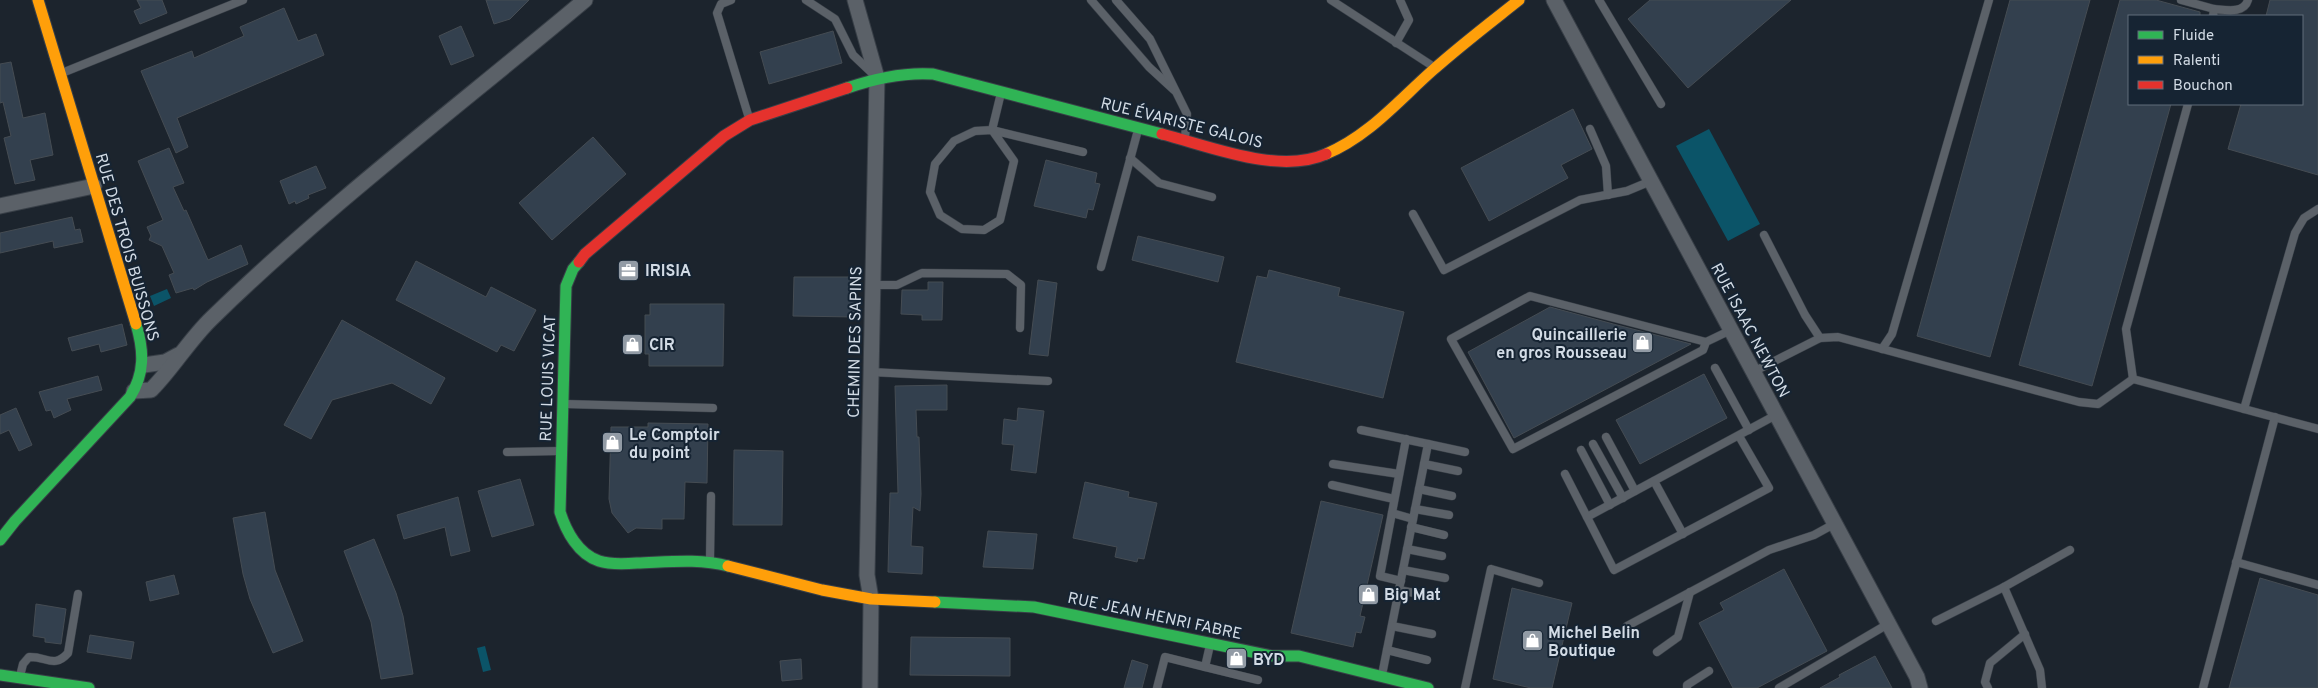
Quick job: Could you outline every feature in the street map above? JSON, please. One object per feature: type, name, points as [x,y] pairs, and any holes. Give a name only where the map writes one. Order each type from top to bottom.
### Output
[{"type":"street","name":"RUE DES TROIS BUISSONS","points":[[0,540],[15,521],[134,391],[140,383],[144,365],[138,332],[38,0]]},
{"type":"street","points":[[134,391],[151,390],[178,355],[211,319],[273,261],[372,176],[585,0]]},
{"type":"street","name":"CHEMIN DES SAPINS","points":[[855,0],[877,78],[867,575],[871,599],[870,688]]},
{"type":"street","name":"RUE ÉVARISTE GALOIS","points":[[877,78],[916,73],[934,74],[1254,158],[1284,162],[1322,156],[1347,144],[1363,133],[1436,68],[1519,0]]},
{"type":"street","name":"RUE ISAAC NEWTON","points":[[1554,0],[1754,372],[1918,684]]},
{"type":"street","name":"RUE LOUIS VICAT","points":[[871,599],[822,590],[710,561],[616,564],[598,561],[584,552],[566,531],[560,512],[566,286],[573,269],[585,254],[724,136],[750,120],[877,78]]},
{"type":"street","points":[[0,206],[94,186]]},
{"type":"street","points":[[144,365],[165,362],[178,355]]},
{"type":"street","name":"RUE DES TROIS BUISSONS","points":[[0,532],[15,521]]},
{"type":"street","name":"RUE JEAN HENRI FABRE","points":[[871,599],[1034,607],[1272,656],[1299,656],[1428,688]]},
{"type":"street","points":[[0,675],[18,683],[89,688]]},
{"type":"lane","points":[[60,74],[243,0]]},
{"type":"lane","points":[[731,0],[721,4],[717,13],[750,120]]},
{"type":"lane","points":[[806,0],[835,19],[853,55],[877,78]]},
{"type":"lane","points":[[1091,0],[1149,67],[1178,93]]},
{"type":"lane","points":[[1116,0],[1150,39],[1178,93],[1187,114],[1185,140]]},
{"type":"lane","points":[[1331,0],[1436,68]]},
{"type":"lane","points":[[1396,43],[1409,20],[1400,0]]},
{"type":"lane","points":[[1599,0],[1661,104]]},
{"type":"lane","points":[[1882,349],[1892,334],[1989,0]]},
{"type":"lane","points":[[2182,0],[2214,13],[2238,11],[2247,4],[2248,0]]},
{"type":"lane","points":[[1001,92],[992,130],[1014,161],[1000,220],[984,230],[962,229],[940,215],[930,192],[935,164],[954,141],[975,131],[992,130],[1083,152]]},
{"type":"lane","points":[[2133,379],[2126,329],[2188,105]]},
{"type":"lane","points":[[1101,267],[1138,128]]},
{"type":"lane","points":[[1590,128],[1606,166],[1608,195]]},
{"type":"lane","points":[[1130,158],[1158,183],[1212,197]]},
{"type":"lane","points":[[1413,214],[1444,270],[1580,200],[1628,191],[1651,181]]},
{"type":"lane","points":[[2244,409],[2294,233],[2304,218],[2318,209]]},
{"type":"lane","points":[[1764,235],[1805,315],[1820,338]]},
{"type":"lane","points":[[872,284],[897,285],[922,273],[1007,274],[1021,285],[1020,328]]},
{"type":"lane","points":[[1706,342],[1530,296],[1451,339],[1513,449],[1702,350],[1706,342],[1731,330]]},
{"type":"lane","points":[[1754,372],[1820,338],[1838,337],[2079,402],[2098,404],[2133,379]]},
{"type":"lane","points":[[1715,368],[1749,430]]},
{"type":"lane","points":[[871,372],[1048,381]]},
{"type":"lane","points":[[2133,379],[2318,428]]},
{"type":"lane","points":[[563,404],[713,408]]},
{"type":"lane","points":[[1587,517],[1776,415]]},
{"type":"lane","points":[[2203,688],[2275,417]]},
{"type":"lane","points":[[1361,430],[1465,452]]},
{"type":"lane","points":[[1565,474],[1614,570],[1769,488],[1739,436]]},
{"type":"lane","points":[[1606,437],[1635,491]]},
{"type":"lane","points":[[1401,581],[1380,576],[1406,439]]},
{"type":"lane","points":[[1382,676],[1428,444]]},
{"type":"lane","points":[[1593,444],[1623,498]]},
{"type":"lane","points":[[1581,450],[1610,505]]},
{"type":"lane","points":[[507,452],[562,451]]},
{"type":"lane","points":[[1333,464],[1399,474]]},
{"type":"lane","points":[[1424,464],[1458,472]]},
{"type":"lane","points":[[1654,481],[1683,534]]},
{"type":"lane","points":[[1332,485],[1394,499]]},
{"type":"lane","points":[[1419,489],[1452,496]]},
{"type":"lane","points":[[710,561],[711,496]]},
{"type":"lane","points":[[1415,509],[1449,515]]},
{"type":"lane","points":[[1392,513],[1413,519]]},
{"type":"lane","points":[[1628,626],[1769,550],[1814,535],[1834,524]]},
{"type":"lane","points":[[1411,527],[1444,535]]},
{"type":"lane","points":[[1407,548],[1442,556]]},
{"type":"lane","points":[[1936,621],[2004,587],[2070,550]]},
{"type":"lane","points":[[2236,562],[2318,585]]},
{"type":"lane","points":[[1465,688],[1491,569],[1538,582]]},
{"type":"lane","points":[[1403,570],[1445,578]]},
{"type":"lane","points":[[2004,587],[2040,670],[2042,688]]},
{"type":"lane","points":[[1399,590],[1436,597]]},
{"type":"lane","points":[[1657,652],[1678,637],[1690,592]]},
{"type":"lane","points":[[18,683],[23,664],[29,657],[55,662],[62,659],[68,653],[78,594]]},
{"type":"lane","points":[[1779,688],[1888,624]]},
{"type":"lane","points":[[1392,626],[1432,634]]},
{"type":"lane","points":[[1988,688],[1985,682],[1990,662],[2025,634]]},
{"type":"lane","points":[[1205,667],[1210,643]]},
{"type":"lane","points":[[1387,650],[1427,660]]},
{"type":"lane","points":[[1157,688],[1165,657],[1258,680]]},
{"type":"lane","points":[[1687,688],[1687,685],[1709,671]]},
{"type":"water","points":[[1709,129],[1760,224],[1728,241],[1676,146]]},
{"type":"water","points":[[167,289],[171,298],[154,306],[150,296]]},
{"type":"water","points":[[485,646],[491,670],[483,672],[477,648]]},
{"type":"building","points":[[137,0],[162,0],[167,13],[140,24],[134,11],[141,8]]},
{"type":"building","points":[[486,0],[529,0],[510,19],[494,24]]},
{"type":"building","points":[[1650,0],[1791,0],[1688,88],[1628,19]]},
{"type":"building","points":[[2010,0],[2090,0],[1990,357],[1917,336]]},
{"type":"building","points":[[2120,0],[2156,0],[2200,12],[2200,15],[2128,15],[2128,105],[2171,105],[2092,386],[2019,365]]},
{"type":"building","points":[[2270,0],[2318,0],[2318,175],[2228,149],[2241,105],[2303,105],[2303,15],[2266,15]]},
{"type":"building","points":[[284,8],[298,41],[316,34],[324,55],[177,118],[188,147],[176,153],[141,71],[192,51],[194,58],[244,36],[240,27]]},
{"type":"building","points":[[461,26],[474,56],[451,65],[439,36]]},
{"type":"building","points":[[833,31],[842,63],[769,84],[760,52]]},
{"type":"building","points":[[11,62],[23,118],[45,113],[53,155],[30,160],[35,180],[15,184],[4,138],[11,136],[3,102],[0,103],[0,64]]},
{"type":"building","points":[[1573,109],[1592,149],[1561,165],[1568,178],[1489,221],[1461,168]]},
{"type":"building","points":[[593,137],[626,174],[552,240],[519,203]]},
{"type":"building","points":[[169,148],[184,183],[173,187],[184,211],[186,210],[208,260],[241,245],[248,264],[207,282],[194,290],[193,288],[176,293],[169,275],[174,273],[162,246],[149,240],[151,236],[147,227],[163,220],[138,161]]},
{"type":"building","points":[[1046,160],[1097,173],[1095,183],[1100,184],[1093,210],[1088,209],[1086,218],[1034,206]]},
{"type":"building","points":[[316,166],[326,188],[308,195],[309,198],[296,204],[295,201],[289,204],[280,181]]},
{"type":"building","points":[[72,217],[75,230],[80,229],[83,242],[54,248],[53,241],[0,253],[0,233]]},
{"type":"building","points":[[1138,236],[1224,257],[1218,282],[1132,260]]},
{"type":"building","points":[[416,261],[486,297],[491,287],[536,310],[514,351],[501,345],[497,352],[396,300]]},
{"type":"building","points":[[1269,270],[1340,288],[1338,296],[1404,312],[1383,398],[1236,362],[1257,276],[1267,278]]},
{"type":"building","points":[[794,277],[856,277],[855,317],[793,316]]},
{"type":"building","points":[[1038,280],[1057,283],[1048,356],[1029,354]]},
{"type":"building","points":[[928,282],[943,282],[942,320],[922,320],[922,315],[901,314],[902,290],[928,290]]},
{"type":"building","points":[[650,304],[724,304],[723,366],[649,366],[649,354],[645,354],[645,315],[650,315]]},
{"type":"building","points":[[1550,307],[1691,344],[1514,438],[1468,352]]},
{"type":"building","points":[[342,320],[445,378],[431,404],[392,383],[332,400],[311,439],[284,425]]},
{"type":"building","points":[[122,324],[127,345],[101,352],[99,344],[72,351],[68,338]]},
{"type":"building","points":[[1704,374],[1727,418],[1640,464],[1616,420]]},
{"type":"building","points":[[98,376],[102,390],[67,399],[71,410],[54,418],[51,410],[46,411],[39,392]]},
{"type":"building","points":[[947,385],[947,410],[916,410],[921,494],[920,511],[913,507],[911,546],[923,547],[922,574],[888,572],[890,493],[898,493],[895,386]]},
{"type":"building","points":[[16,408],[32,445],[19,451],[9,430],[0,434],[0,415]]},
{"type":"building","points":[[1018,408],[1044,411],[1036,473],[1011,470],[1014,445],[1002,444],[1004,419],[1017,421]]},
{"type":"building","points":[[648,423],[708,424],[707,483],[685,482],[684,519],[662,519],[662,529],[636,528],[628,533],[612,513],[609,499],[611,427],[648,427]]},
{"type":"building","points":[[734,450],[783,451],[782,525],[733,525]]},
{"type":"building","points":[[520,479],[534,525],[492,537],[478,491]]},
{"type":"building","points":[[1085,482],[1129,492],[1128,497],[1157,503],[1144,559],[1138,558],[1137,562],[1115,557],[1117,547],[1073,538]]},
{"type":"building","points":[[458,497],[470,551],[451,556],[445,527],[404,539],[397,515]]},
{"type":"building","points":[[1321,501],[1383,515],[1360,616],[1365,617],[1361,633],[1356,632],[1353,647],[1291,633]]},
{"type":"building","points":[[265,512],[275,570],[303,641],[273,653],[250,599],[243,574],[233,518]]},
{"type":"building","points":[[988,531],[1037,534],[1033,569],[983,567]]},
{"type":"building","points":[[374,539],[396,593],[403,616],[413,674],[381,679],[371,622],[344,551]]},
{"type":"building","points":[[1784,569],[1827,651],[1757,688],[1733,688],[1699,623],[1724,610],[1720,603]]},
{"type":"building","points":[[174,575],[179,594],[150,601],[146,582]]},
{"type":"building","points":[[2260,578],[2318,595],[2318,688],[2229,688]]},
{"type":"building","name":"Michel Belin Boutique","points":[[1512,588],[1572,603],[1552,688],[1531,688],[1493,679]]},
{"type":"building","points":[[36,604],[66,609],[61,644],[45,642],[45,638],[33,636]]},
{"type":"building","points":[[90,635],[134,642],[131,659],[87,652]]},
{"type":"building","points":[[911,637],[1010,638],[1010,676],[910,675]]},
{"type":"building","points":[[1875,656],[1892,688],[1820,688],[1840,677],[1839,675]]},
{"type":"building","points":[[801,659],[802,679],[782,681],[780,661]]},
{"type":"building","points":[[1132,660],[1148,665],[1142,688],[1124,688]]},
{"type":"traffic: fast","points":[[847,88],[890,76],[933,74],[1162,134]]},
{"type":"traffic: fast","points":[[579,262],[573,269],[566,286],[560,512],[566,527],[579,547],[592,558],[599,561],[613,564],[694,561],[728,566]]},
{"type":"traffic: fast","points":[[0,540],[15,521],[130,397],[135,388],[142,362],[141,343],[136,324]]},
{"type":"traffic: fast","points":[[935,602],[1034,607],[1272,656],[1299,656],[1428,688]]},
{"type":"traffic: fast","points":[[0,675],[89,688]]},
{"type":"traffic: slow","points":[[38,0],[136,324]]},
{"type":"traffic: slow","points":[[1326,154],[1356,138],[1370,127],[1420,81],[1519,0]]},
{"type":"traffic: slow","points":[[728,566],[822,590],[871,599],[935,602]]},
{"type":"traffic: jam","points":[[579,262],[585,254],[724,136],[750,120],[847,88]]},
{"type":"traffic: jam","points":[[1162,134],[1222,151],[1266,160],[1307,160],[1326,154]]},
{"type":"place","name":"IRISIA","points":[[629,270]]},
{"type":"place","name":"Quincaillerie en gros Rousseau","points":[[1643,343]]},
{"type":"place","name":"CIR","points":[[633,344]]},
{"type":"place","name":"Le Comptoir du point","points":[[613,443]]},
{"type":"place","name":"Big Mat","points":[[1368,594]]},
{"type":"place","name":"Michel Belin Boutique","points":[[1532,641]]},
{"type":"place","name":"BYD","points":[[1237,659]]}]
